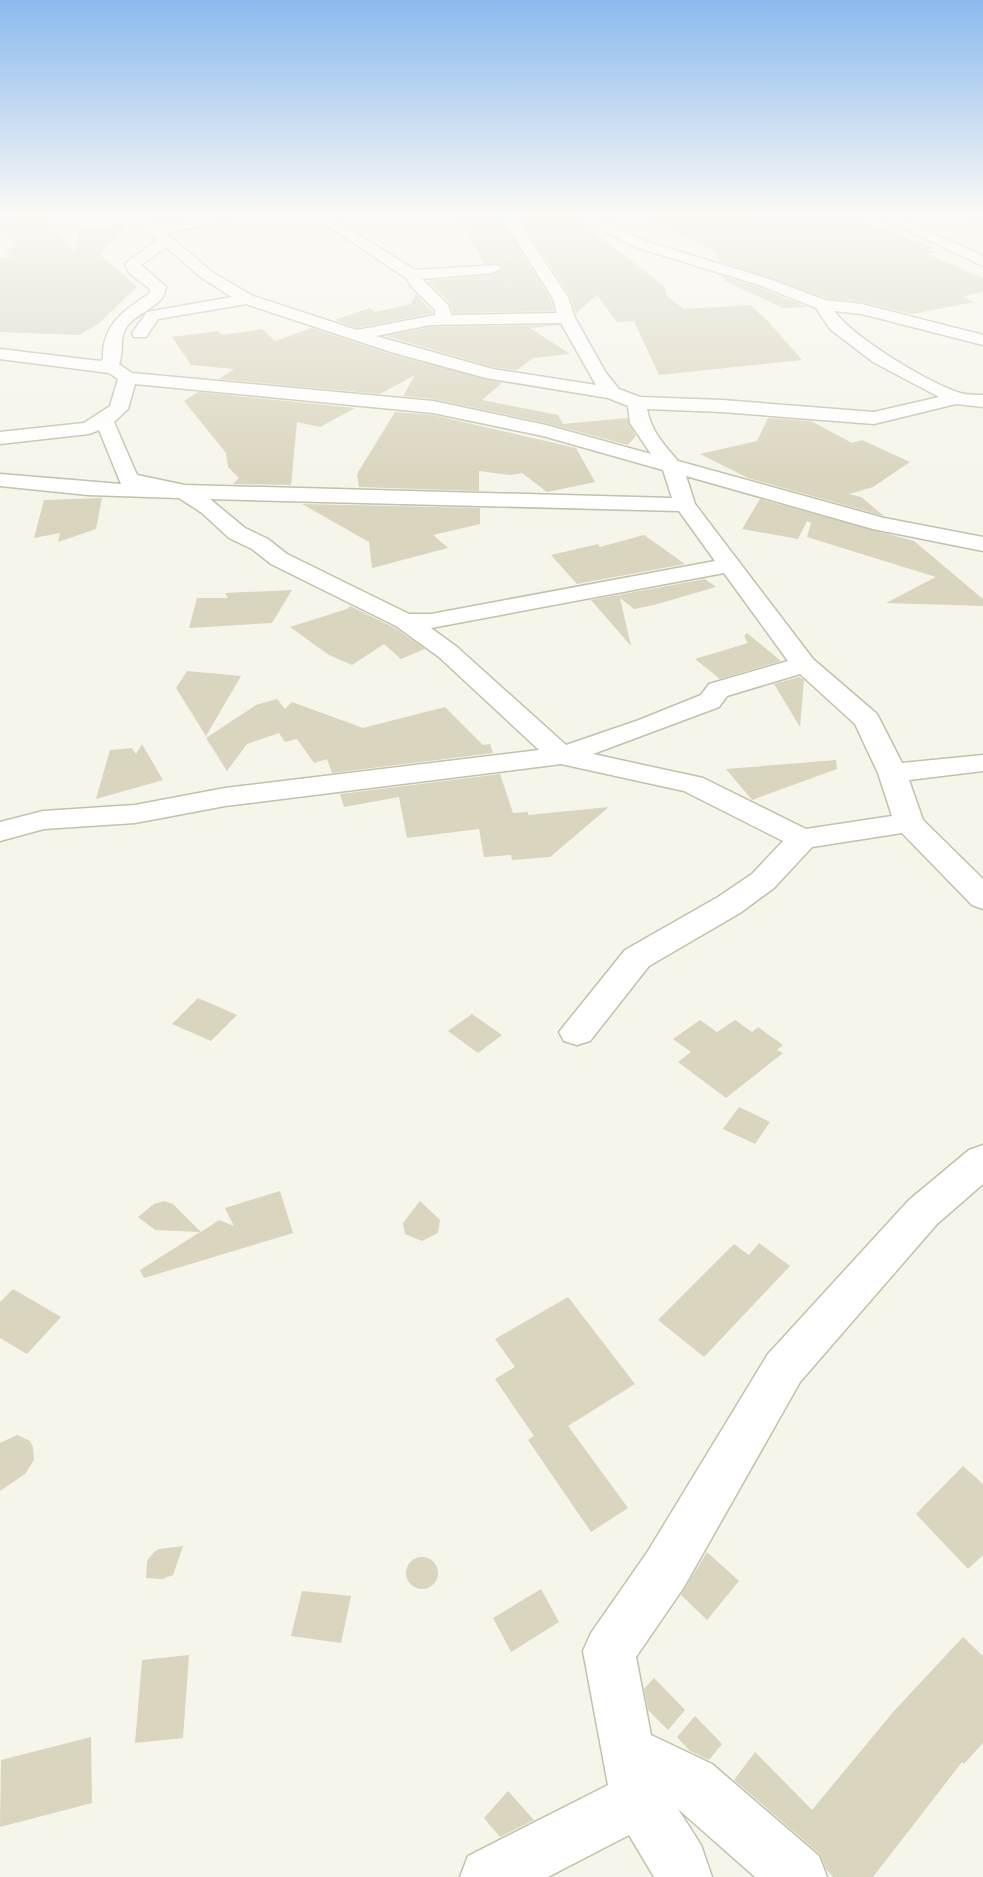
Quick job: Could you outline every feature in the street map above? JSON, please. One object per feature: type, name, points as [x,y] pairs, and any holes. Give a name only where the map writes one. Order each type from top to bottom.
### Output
[{"type":"street","points":[[119,409],[111,349],[116,327],[132,311],[145,304]]},
{"type":"street","points":[[115,371],[126,358],[153,315],[220,304]]},
{"type":"street","points":[[261,304],[367,339],[492,374],[612,393],[637,403],[722,406],[874,418],[956,398],[983,401]]},
{"type":"street","points":[[437,304],[443,309],[443,320]]},
{"type":"street","points":[[562,304],[586,356],[612,393]]},
{"type":"street","points":[[822,304],[862,309],[983,340]]},
{"type":"street","points":[[822,304],[836,325],[879,358],[956,398]]},
{"type":"street","points":[[367,339],[359,333],[430,320],[567,318]]},
{"type":"street","points":[[0,354],[115,371],[433,407],[546,431],[673,468],[795,498],[881,524],[983,544]]},
{"type":"street","points":[[637,403],[640,423],[648,438],[673,468],[686,505],[804,664],[867,720],[892,773],[909,823],[983,898]]},
{"type":"street","points":[[0,438],[88,428],[119,409]]},
{"type":"street","points":[[119,409],[104,420],[129,480],[183,491],[210,508],[237,533],[260,544],[279,559],[405,621],[448,652],[561,756],[693,784],[802,839],[909,823]]},
{"type":"street","points":[[0,480],[88,489],[686,505]]},
{"type":"street","points":[[405,621],[431,621],[732,565]]},
{"type":"street","points":[[0,832],[43,820],[135,814],[225,797],[561,756],[649,726],[710,701],[718,690],[804,664]]},
{"type":"street","points":[[892,773],[983,763]]},
{"type":"street","points":[[577,1032],[637,958],[729,905],[763,881],[802,839]]},
{"type":"street","points":[[683,1877],[681,1865],[633,1775],[609,1652],[666,1569],[784,1368],[923,1212],[983,1161]]},
{"type":"street","points":[[489,1877],[633,1775],[692,1784],[798,1877]]},
{"type":"building","points":[[0,304],[120,304],[98,324],[79,335],[0,332]]},
{"type":"building","points":[[411,304],[425,304],[433,313],[357,328],[335,320],[370,308],[375,312]]},
{"type":"building","points":[[451,304],[552,304],[554,311],[453,313]]},
{"type":"building","points":[[573,304],[587,304],[576,313]]},
{"type":"building","points":[[603,304],[677,304],[684,309],[750,305],[768,321],[802,360],[659,375],[634,321],[617,322]]},
{"type":"building","points":[[774,304],[799,304],[807,307],[783,308]]},
{"type":"building","points":[[870,304],[966,304],[912,314]]},
{"type":"building","points":[[560,325],[530,328],[570,354],[533,358],[517,370],[493,367],[386,336],[430,327]]},
{"type":"building","points":[[312,328],[393,355],[502,383],[482,400],[558,415],[563,424],[627,418],[636,436],[628,445],[546,423],[433,399],[403,396],[415,375],[380,394],[219,379],[234,369],[191,365],[172,337],[217,331],[222,335],[262,329],[275,341]]},
{"type":"building","points":[[198,392],[355,408],[320,427],[297,422],[291,485],[233,484],[239,478],[228,467],[226,453],[184,401]]},
{"type":"building","points":[[395,412],[433,415],[576,448],[595,482],[547,492],[522,473],[511,475],[479,471],[479,491],[359,487],[357,474]]},
{"type":"building","points":[[768,418],[811,421],[852,443],[862,440],[910,462],[873,487],[849,494],[861,497],[884,516],[748,478],[700,454],[757,441]]},
{"type":"building","points":[[102,498],[96,529],[58,542],[60,533],[34,538],[44,500]]},
{"type":"building","points":[[760,499],[914,541],[983,599],[983,606],[886,603],[936,577],[807,537],[811,523],[807,521],[798,539],[742,529]]},
{"type":"building","points":[[302,504],[480,508],[480,524],[433,535],[448,548],[372,568],[369,542]]},
{"type":"building","points":[[644,535],[685,564],[577,584],[551,555],[598,544],[600,547]]},
{"type":"building","points":[[705,579],[716,587],[654,605],[634,609],[620,598],[631,646],[591,600]]},
{"type":"building","points":[[292,590],[272,623],[189,628],[197,598],[228,598],[225,593]]},
{"type":"building","points":[[350,606],[395,628],[425,649],[401,659],[384,644],[352,665],[329,655],[290,627],[347,609]]},
{"type":"building","points":[[747,633],[781,661],[720,679],[695,659],[748,643],[744,636]]},
{"type":"building","points":[[187,671],[241,676],[206,736],[176,688]]},
{"type":"building","points":[[799,677],[804,680],[800,727],[774,684]]},
{"type":"building","points":[[277,699],[285,709],[292,702],[363,728],[445,707],[483,745],[490,744],[493,753],[332,773],[327,759],[314,763],[297,739],[285,742],[279,733],[247,744],[227,771],[206,738],[256,705]]},
{"type":"building","points":[[142,744],[163,780],[96,799],[110,750],[132,748],[136,754]]},
{"type":"building","points":[[836,760],[837,769],[752,800],[726,769]]},
{"type":"building","points":[[500,774],[513,813],[528,812],[528,815],[609,807],[550,857],[512,860],[511,855],[484,857],[479,829],[407,838],[399,797],[344,807],[340,794]]},
{"type":"building","points":[[198,998],[237,1015],[211,1041],[172,1024]]},
{"type":"building","points":[[472,1014],[502,1035],[478,1053],[448,1031]]},
{"type":"building","points":[[700,1020],[717,1032],[735,1020],[752,1032],[758,1027],[783,1045],[777,1050],[783,1053],[726,1098],[678,1062],[691,1052],[673,1039]]},
{"type":"building","points":[[739,1107],[770,1122],[755,1144],[723,1129]]},
{"type":"building","points":[[280,1191],[293,1233],[144,1278],[140,1270],[200,1232],[155,1230],[138,1217],[154,1204],[164,1201],[173,1204],[201,1232],[219,1220],[234,1226],[225,1208]]},
{"type":"building","points":[[420,1201],[440,1220],[438,1233],[422,1241],[405,1234],[403,1223]]},
{"type":"building","points":[[759,1243],[790,1266],[704,1357],[658,1320],[734,1244],[749,1255]]},
{"type":"building","points":[[13,1289],[61,1317],[27,1354],[0,1338],[0,1302]]},
{"type":"building","points":[[568,1297],[635,1384],[568,1426],[628,1508],[591,1532],[528,1440],[534,1436],[495,1379],[515,1367],[495,1339]]},
{"type":"building","points":[[17,1435],[30,1441],[34,1460],[25,1474],[0,1491],[0,1443]]},
{"type":"building","points":[[963,1466],[983,1484],[983,1555],[968,1569],[916,1514]]},
{"type":"building","points":[[183,1546],[173,1575],[162,1579],[146,1578],[147,1561],[154,1552],[159,1549]]},
{"type":"building","points":[[707,1552],[739,1581],[707,1620],[681,1595]]},
{"type":"building","points":[[422,1557],[433,1562],[438,1573],[433,1584],[422,1589],[411,1584],[406,1573],[411,1562]]},
{"type":"building","points":[[541,1589],[559,1622],[511,1652],[493,1618]]},
{"type":"building","points":[[302,1591],[351,1596],[341,1643],[291,1636]]},
{"type":"building","points":[[963,1637],[983,1656],[983,1743],[964,1764],[962,1762],[873,1877],[833,1877],[826,1869],[820,1854],[734,1780],[755,1752],[812,1810],[894,1711]]},
{"type":"building","points":[[189,1655],[183,1738],[135,1743],[142,1660]]},
{"type":"building","points":[[654,1678],[685,1710],[668,1730],[648,1710],[644,1689]]},
{"type":"building","points":[[695,1716],[722,1744],[709,1760],[690,1751],[677,1737]]},
{"type":"building","points":[[91,1737],[92,1803],[0,1827],[1,1760]]},
{"type":"building","points":[[508,1791],[534,1820],[500,1837],[484,1818]]}]
